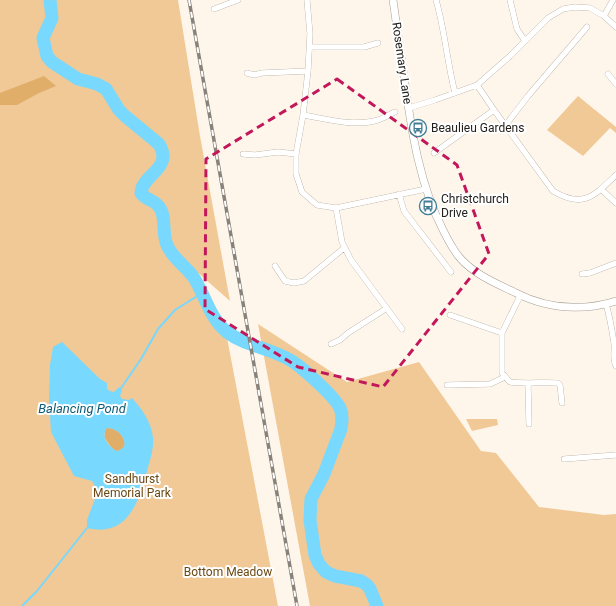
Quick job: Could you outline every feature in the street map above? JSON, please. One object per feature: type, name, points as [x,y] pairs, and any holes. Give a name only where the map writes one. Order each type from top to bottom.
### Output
[{"type":"street","points":[[214,9],[238,0]]},
{"type":"street","points":[[307,0],[310,47],[303,115],[296,154],[296,174],[302,192],[318,204],[336,208],[426,189]]},
{"type":"street","name":"Rosemary Lane","points":[[393,0],[409,108],[419,162],[426,189],[438,219],[450,243],[460,258],[475,272],[520,296],[552,307],[587,308],[616,301]]},
{"type":"street","points":[[436,0],[442,19],[450,74],[455,93]]},
{"type":"street","points":[[510,0],[517,29],[525,41]]},
{"type":"street","points":[[575,0],[575,7]]},
{"type":"street","points":[[604,16],[613,0]]},
{"type":"street","points":[[409,108],[477,85],[555,13],[563,9],[575,7],[590,8],[604,16],[616,27]]},
{"type":"street","points":[[505,126],[528,96],[587,27]]},
{"type":"street","points":[[310,47],[364,47],[378,43]]},
{"type":"street","points":[[247,73],[254,75],[262,73],[308,71]]},
{"type":"street","points":[[608,74],[616,84]]},
{"type":"street","points":[[477,85],[553,191],[564,198],[580,200],[591,196],[616,175]]},
{"type":"street","points":[[434,153],[494,110]]},
{"type":"street","points":[[303,115],[345,122],[359,122],[378,120],[395,112]]},
{"type":"street","points":[[243,154],[255,155],[278,152],[296,154]]},
{"type":"street","points":[[601,189],[616,202]]},
{"type":"street","points":[[399,194],[404,210],[451,272]]},
{"type":"street","points":[[336,208],[344,248],[351,260],[402,329]]},
{"type":"street","points":[[275,266],[285,281],[294,283],[304,281],[344,248]]},
{"type":"street","points":[[582,274],[590,273],[616,263]]},
{"type":"street","points":[[520,296],[502,333],[502,373],[510,382],[528,384],[535,382],[558,383],[560,385],[562,403]]},
{"type":"street","points":[[606,304],[615,345],[614,363],[616,366]]},
{"type":"street","points":[[331,344],[340,340],[348,333],[387,308]]},
{"type":"street","points":[[450,315],[502,333]]},
{"type":"street","points":[[447,385],[490,384],[505,377]]},
{"type":"street","points":[[528,384],[530,424]]},
{"type":"street","points":[[564,459],[616,455]]},
{"type":"highlighted area","points":[[337,79],[457,165],[489,254],[383,387],[298,367],[205,309],[206,159]]},
{"type":"green space","points":[[0,0],[178,0],[200,136],[230,301],[196,271],[215,322],[225,327],[278,606],[0,606]]},
{"type":"green space","points":[[578,96],[616,127],[616,133],[610,128],[583,156],[547,130]]},
{"type":"green space","points":[[258,324],[347,382],[419,362],[481,451],[496,453],[539,507],[604,515],[616,514],[616,606],[310,606]]},
{"type":"green space","points":[[466,419],[497,419],[498,425],[472,431]]},
{"type":"shaded area","points":[[44,76],[56,86],[17,105],[0,105],[0,93]]},
{"type":"shaded area","points":[[107,428],[116,431],[123,438],[124,446],[121,449],[116,451],[105,438],[105,431]]},
{"type":"water","name":"Balancing Pond","points":[[62,342],[100,379],[107,383],[107,389],[114,392],[119,387],[122,390],[120,396],[122,399],[129,400],[132,398],[143,412],[151,427],[153,438],[152,450],[140,494],[129,515],[121,523],[112,528],[101,530],[87,528],[87,520],[98,491],[92,481],[74,476],[51,432],[49,398],[50,365],[53,347]],"holes":[[[107,428],[120,434],[124,442],[124,446],[116,451],[108,444],[104,435]]]},
{"type":"waterway","points":[[50,0],[52,18],[43,38],[47,56],[52,62],[78,79],[97,84],[106,89],[119,110],[159,144],[163,153],[163,160],[156,171],[146,181],[141,193],[143,196],[159,206],[163,218],[165,236],[169,250],[194,278],[216,320],[221,327],[234,337],[282,356],[295,363],[325,390],[340,408],[342,416],[341,429],[324,474],[311,499],[310,520],[315,555],[319,564],[326,572],[335,576],[361,581],[367,585],[377,606]]},
{"type":"waterway","points":[[119,391],[141,359],[158,329],[175,310],[202,293]]},
{"type":"waterway","points":[[22,606],[37,591],[87,528]]},
{"type":"railway","points":[[189,0],[297,606]]},
{"type":"place","name":"Beaulieu Gardens","points":[[418,128]]},
{"type":"place","name":"Christchurch Drive","points":[[428,206]]},
{"type":"park label","name":"Sandhurst Memorial Park","points":[[132,486]]},
{"type":"park label","name":"Bottom Meadow","points":[[228,572]]}]
